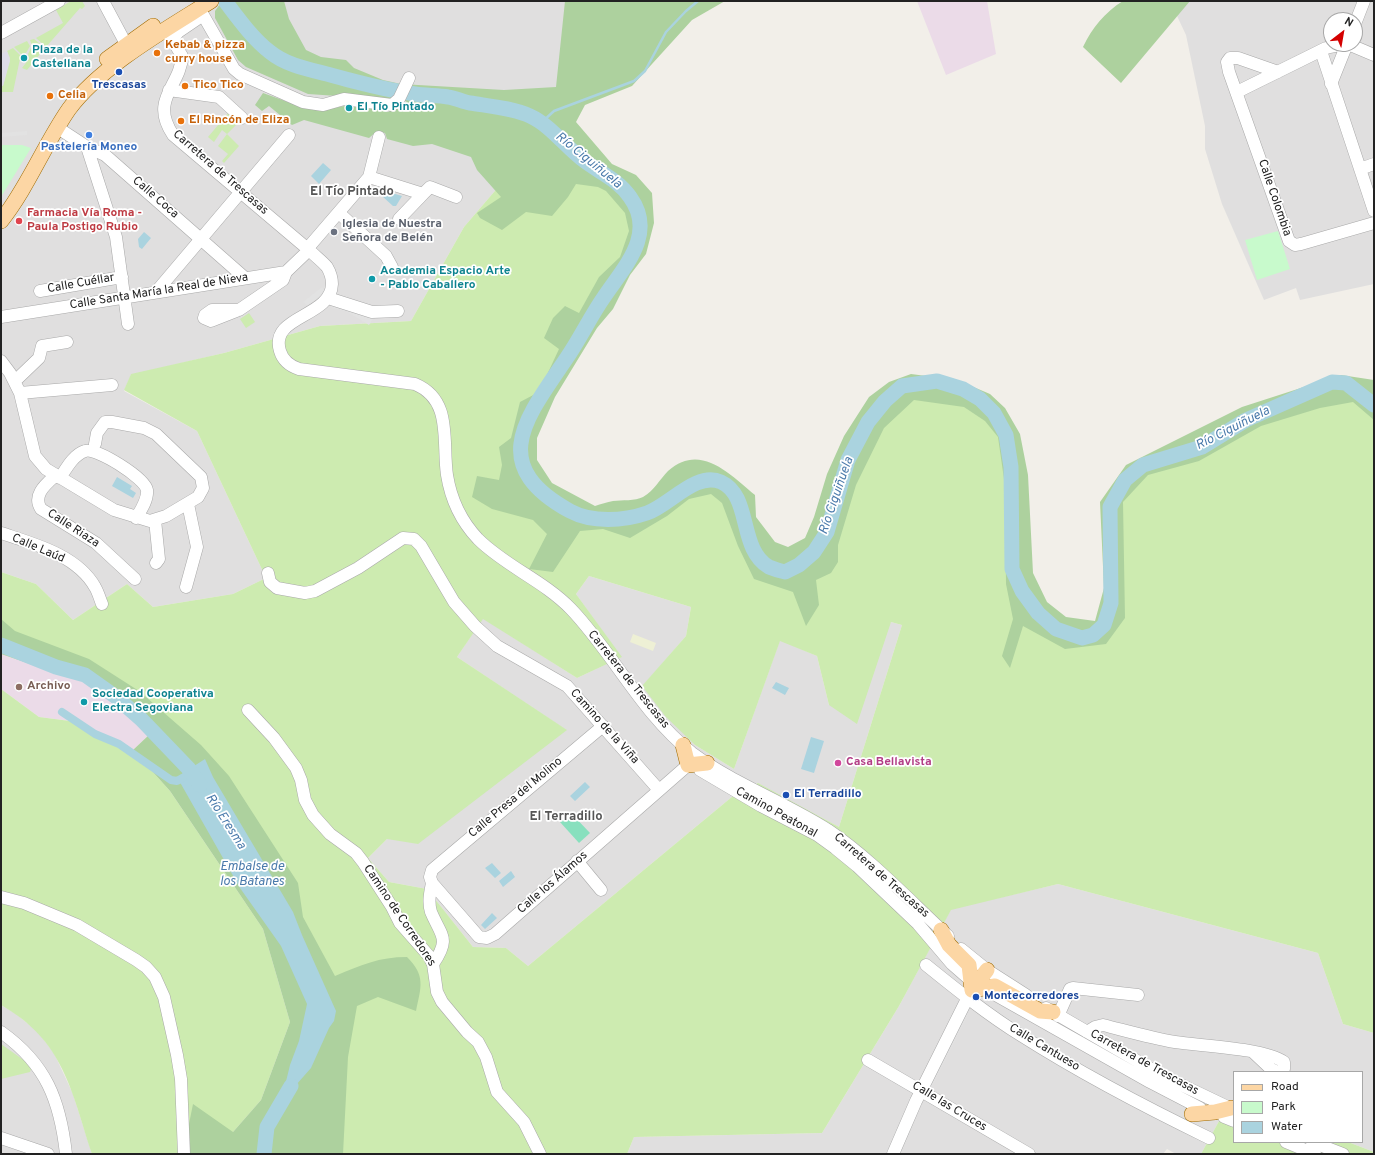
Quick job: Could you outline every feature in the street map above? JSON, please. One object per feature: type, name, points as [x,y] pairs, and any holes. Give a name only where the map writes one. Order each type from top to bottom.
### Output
[{"type":"main road","points":[[172,33],[170,21],[190,8],[200,5]]},
{"type":"main road","points":[[1,209],[64,103],[87,76],[134,45],[147,30],[200,5]]},
{"type":"main road","points":[[147,30],[172,33]]},
{"type":"main road","points":[[1,221],[58,128],[93,78],[125,50],[134,45],[172,33]]},
{"type":"main road","points":[[683,745],[698,766]]},
{"type":"main road","points":[[941,930],[949,945],[968,965],[969,988]]},
{"type":"main road","points":[[969,988],[987,970]]},
{"type":"main road","points":[[969,988],[996,986],[1040,1011],[1055,1014]]},
{"type":"main road","points":[[1196,1111],[1210,1108],[1214,1101]]},
{"type":"main road","points":[[1196,1111],[1231,1114]]},
{"type":"street","points":[[1,33],[38,7],[59,1]]},
{"type":"street","points":[[103,1],[134,45]]},
{"type":"street","points":[[1360,12],[1364,1]]},
{"type":"street","points":[[200,5],[237,72],[299,101],[323,105],[344,99],[392,105],[399,99],[407,81]]},
{"type":"street","name":"Carretera de Trescasas","points":[[172,33],[181,52],[182,59],[165,103],[165,115],[168,128],[173,135],[325,265],[330,274],[332,288],[328,298],[320,306],[291,323],[284,329],[279,345],[285,361],[299,369],[414,384],[432,395],[442,413],[449,486],[458,512],[467,527],[491,550],[571,609],[650,709],[683,745]]},
{"type":"street","points":[[1363,51],[1374,55]]},
{"type":"street","points":[[1237,92],[1278,72],[1323,56],[1327,52]]},
{"type":"street","points":[[1331,84],[1344,52]]},
{"type":"street","points":[[1323,56],[1332,63],[1342,58]]},
{"type":"street","points":[[1323,56],[1374,211]]},
{"type":"street","name":"Calle Colombia","points":[[1278,72],[1238,58],[1230,58],[1227,66],[1291,244],[1295,246],[1374,223]]},
{"type":"street","points":[[169,90],[219,97],[242,118]]},
{"type":"street","name":"Calle Coca","points":[[58,128],[87,147],[105,155],[245,278]]},
{"type":"street","points":[[156,292],[200,238],[289,135]]},
{"type":"street","points":[[239,310],[283,280],[286,272],[308,250],[369,177],[379,137]]},
{"type":"street","name":"Calle Cuéllar","points":[[87,147],[113,227],[122,277],[128,324]]},
{"type":"street","points":[[1360,169],[1374,164]]},
{"type":"street","points":[[369,177],[423,194]]},
{"type":"street","points":[[399,219],[430,187],[456,197]]},
{"type":"street","points":[[339,213],[386,256],[392,267]]},
{"type":"street","name":"Calle Santa María la Real de Nieva","points":[[1,317],[286,272]]},
{"type":"street","name":"Calle Cuéllar","points":[[40,292],[122,277]]},
{"type":"street","points":[[328,298],[372,312],[398,311]]},
{"type":"street","points":[[15,381],[39,358],[42,346],[67,342]]},
{"type":"street","points":[[1,361],[15,381],[20,393],[35,456],[46,469],[114,510],[136,518],[150,521],[166,516],[195,501],[201,493],[203,483],[201,477],[151,431],[112,422],[105,422],[97,433],[94,444]]},
{"type":"street","points":[[20,393],[112,385]]},
{"type":"street","name":"Calle Riaza","points":[[135,579],[96,543],[41,509],[38,500],[40,491],[58,476],[77,456],[89,450],[97,452],[144,482],[147,496],[136,518]]},
{"type":"street","points":[[186,587],[196,547],[188,504]]},
{"type":"street","points":[[155,520],[159,559],[156,563]]},
{"type":"street","name":"Calle Laúd","points":[[1,533],[56,554],[76,566],[88,577],[96,588],[102,604]]},
{"type":"street","name":"Camino de la Viña","points":[[268,573],[270,582],[277,588],[300,593],[311,592],[358,568],[398,540],[407,537],[414,539],[421,546],[454,602],[477,629],[497,646],[567,686],[660,790]]},
{"type":"street","name":"Camino de Corredores","points":[[248,710],[274,738],[296,768],[302,780],[305,800],[313,816],[330,834],[356,854],[363,862],[392,907],[400,923],[433,964],[437,992],[442,1002],[467,1032],[478,1042],[486,1057],[497,1092],[524,1122],[540,1154]]},
{"type":"street","name":"Calle Presa del Molino","points":[[432,878],[602,726]]},
{"type":"street","name":"Carretera de Trescasas","points":[[698,766],[830,832],[859,855],[987,970],[1055,1014],[1165,1077],[1214,1101],[1231,1114]]},
{"type":"street","name":"Calle los Álamos","points":[[432,878],[476,934],[482,938],[487,938],[495,934],[660,790],[698,766]]},
{"type":"street","name":"Camino Peatonal","points":[[698,766],[761,806],[817,835],[845,856],[918,924],[952,964],[969,988]]},
{"type":"street","points":[[577,861],[601,890]]},
{"type":"street","points":[[432,878],[429,902],[430,908],[443,938],[440,954],[433,964]]},
{"type":"street","points":[[1,897],[24,903],[76,925],[136,960],[155,977],[164,997],[181,1079],[184,1154]]},
{"type":"street","name":"Calle Cantueso","points":[[926,965],[969,988],[1021,1036],[1103,1083],[1209,1138]]},
{"type":"street","points":[[893,1154],[969,988]]},
{"type":"street","points":[[1055,1014],[1070,990],[1073,988],[1138,995]]},
{"type":"street","points":[[987,990],[1150,1082],[1196,1111]]},
{"type":"street","points":[[1087,1032],[1095,1027],[1103,1025],[1174,1042],[1253,1052],[1284,1062],[1284,1069],[1280,1071]]},
{"type":"street","points":[[1,1032],[19,1045],[32,1059],[54,1093],[61,1119],[66,1154]]},
{"type":"street","name":"Calle las Cruces","points":[[868,1060],[1029,1154]]},
{"type":"street","points":[[1170,1118],[1196,1111]]},
{"type":"street","points":[[1,1138],[48,1154]]},
{"type":"street","points":[[1,1141],[1,1147]]},
{"type":"street","points":[[1288,1143],[1315,1154]]},
{"type":"street","points":[[1315,1143],[1343,1154]]},
{"type":"shaded area","points":[[1,1],[666,1],[536,143],[464,227],[411,321],[320,326],[224,353],[131,375],[124,391],[197,431],[266,578],[233,594],[153,607],[127,584],[73,620],[36,584],[1,572]]},
{"type":"shaded area","points":[[917,1],[987,1],[996,54],[946,75]]},
{"type":"shaded area","points":[[1170,1],[1374,1],[1374,284],[1300,300],[1296,288],[1264,300],[1222,204],[1205,149],[1205,126],[1186,35]]},
{"type":"shaded area","name":"Plaza de la Castellana","points":[[7,51],[10,61],[3,86],[1,86],[1,54]]},
{"type":"shaded area","points":[[27,131],[27,135],[1,137],[1,133]]},
{"type":"shaded area","points":[[322,287],[326,291],[308,306],[303,302]]},
{"type":"shaded area","points":[[334,300],[375,316],[369,325],[346,311],[332,308]]},
{"type":"shaded area","points":[[589,576],[691,607],[686,636],[643,686],[695,745],[734,769],[780,640],[817,656],[829,705],[891,622],[902,625],[839,827],[757,783],[733,796],[528,966],[506,948],[473,947],[427,889],[389,882],[368,858],[387,839],[566,730],[457,657],[483,618],[577,678],[621,657],[576,594]]},
{"type":"shaded area","points":[[1,654],[74,679],[76,677],[107,695],[128,711],[151,733],[133,750],[119,741],[70,721],[39,717],[1,689]]},
{"type":"shaded area","points":[[1058,884],[1318,953],[1343,1024],[1374,1033],[1374,1152],[1351,1143],[1363,1143],[1363,1071],[1233,1071],[1233,1110],[1224,1112],[1201,1154],[1176,1154],[1167,1149],[1163,1154],[627,1154],[634,1137],[822,1133],[899,1006],[951,909]]},
{"type":"shaded area","points":[[983,1002],[1119,1086],[1114,1087],[981,1005]]},
{"type":"shaded area","points":[[1,1005],[15,1013],[38,1032],[54,1053],[73,1094],[92,1154],[1,1154]]},
{"type":"shaded area","points":[[964,1012],[968,1014],[932,1086],[928,1085]]},
{"type":"green space","points":[[71,1],[82,1],[85,6],[82,9],[80,8],[46,47],[36,38],[63,23],[56,10]]},
{"type":"green space","points":[[218,1],[284,1],[289,19],[306,50],[321,57],[346,60],[354,68],[383,80],[401,84],[504,90],[556,87],[565,1],[725,1],[692,20],[632,86],[585,105],[576,122],[612,164],[636,175],[652,193],[654,223],[646,254],[630,275],[613,309],[597,328],[555,397],[537,438],[537,460],[552,483],[595,506],[611,501],[632,500],[643,497],[654,488],[668,471],[680,463],[692,460],[703,460],[714,464],[725,471],[755,495],[756,517],[775,542],[788,547],[805,538],[814,517],[827,474],[844,436],[869,397],[889,382],[911,374],[957,380],[990,394],[1005,408],[1020,434],[1028,475],[1033,573],[1047,602],[1066,617],[1095,621],[1104,588],[1100,502],[1126,465],[1242,407],[1341,375],[1374,380],[1374,420],[1353,402],[1320,408],[1261,426],[1199,461],[1148,475],[1123,502],[1125,618],[1106,644],[1065,649],[1023,626],[1010,668],[1002,656],[1013,619],[1006,584],[1005,486],[998,437],[985,421],[964,407],[914,400],[884,428],[856,485],[838,545],[838,562],[831,573],[816,580],[819,605],[806,626],[793,592],[754,579],[738,546],[722,503],[711,494],[689,499],[667,516],[630,538],[603,529],[580,531],[553,572],[529,569],[547,534],[533,520],[492,509],[472,497],[477,476],[499,480],[502,465],[499,447],[511,438],[520,402],[539,392],[559,349],[544,338],[553,318],[565,306],[579,313],[599,277],[620,257],[629,231],[625,213],[606,191],[598,187],[576,184],[568,197],[552,216],[526,212],[502,230],[480,218],[477,213],[501,197],[477,170],[471,157],[432,144],[413,146],[387,139],[385,133],[377,131],[369,138],[304,120],[292,125],[269,106],[262,111],[255,105],[263,93],[288,102],[323,110],[344,106],[368,107],[388,112],[407,102],[399,97],[396,100],[308,94],[246,67],[238,60],[215,18],[215,11],[220,4]]},
{"type":"green space","points":[[1123,1],[1190,1],[1121,83],[1083,47],[1100,21],[1110,10]]},
{"type":"green space","points":[[34,39],[45,48],[27,70],[22,68],[29,59],[28,54],[32,46],[30,40]]},
{"type":"green space","points":[[27,41],[30,46],[26,53],[21,54],[14,47]]},
{"type":"green space","points":[[13,48],[20,55],[20,59],[13,92],[1,92],[1,86],[3,86],[10,58],[7,51]]},
{"type":"green space","points":[[230,111],[241,120],[227,134],[222,130],[214,142],[208,137]]},
{"type":"green space","points":[[542,122],[641,225],[589,318],[523,464],[594,518],[703,480],[785,572],[902,386],[994,413],[1038,613],[1104,625],[1125,480],[1317,390],[1374,405],[1374,1033],[1343,1024],[1318,953],[1058,884],[951,910],[899,1006],[822,1133],[634,1137],[627,1154],[264,1154],[316,1022],[269,900],[141,719],[85,676],[1,645],[1,572],[36,584],[73,620],[127,584],[153,607],[233,594],[266,578],[197,431],[124,390],[131,374],[224,353],[320,326],[411,321],[464,227],[536,143]],"holes":[[[589,576],[691,607],[686,636],[642,686],[666,717],[695,745],[734,769],[780,641],[817,656],[829,705],[857,724],[891,622],[902,625],[839,827],[758,783],[733,796],[528,966],[506,948],[473,947],[427,889],[389,882],[368,858],[387,839],[418,844],[567,730],[457,657],[483,619],[577,678],[622,657],[576,594]]]},
{"type":"green space","points":[[227,134],[239,146],[224,163],[222,161],[228,154],[218,146]]},
{"type":"green space","points":[[1,145],[22,145],[31,148],[1,197]]},
{"type":"green space","points":[[1278,231],[1290,269],[1257,280],[1245,240]]},
{"type":"green space","points":[[249,313],[255,322],[246,328],[240,319]]},
{"type":"green space","points":[[1,619],[15,631],[89,659],[139,691],[201,745],[229,776],[298,883],[303,917],[335,976],[370,962],[397,957],[407,957],[417,970],[420,976],[420,988],[416,1011],[378,997],[357,1006],[348,1057],[343,1154],[183,1154],[193,1104],[233,1132],[261,1100],[290,1022],[263,929],[170,791],[133,750],[151,733],[128,711],[107,695],[76,677],[74,679],[1,654]]},
{"type":"green space","points":[[633,634],[656,643],[653,651],[630,642]]},
{"type":"green space","points":[[1,689],[39,717],[70,721],[119,741],[133,750],[170,791],[263,929],[290,1022],[261,1100],[233,1132],[183,1154],[92,1154],[71,1088],[52,1051],[39,1034],[22,1019],[1,1005]]},
{"type":"green space","points":[[571,813],[590,833],[579,843],[560,822]]},
{"type":"green space","points":[[1,1044],[25,1061],[31,1069],[30,1072],[1,1079]]},
{"type":"green space","points":[[1233,1110],[1233,1143],[1351,1143],[1374,1152],[1374,1154],[1201,1154],[1224,1112]]},
{"type":"water","points":[[323,163],[331,170],[319,184],[311,176]]},
{"type":"water","points":[[385,191],[402,196],[396,206],[393,206],[382,196]]},
{"type":"water","points":[[144,232],[151,238],[142,249],[139,247],[138,239]]},
{"type":"water","points":[[117,477],[132,486],[130,489],[136,493],[133,498],[112,486]]},
{"type":"water","points":[[776,682],[789,688],[785,695],[772,688]]},
{"type":"water","points":[[811,737],[824,741],[814,773],[801,769]]},
{"type":"water","name":"Embalse de los Batanes","points":[[205,759],[213,777],[293,912],[336,1011],[334,1021],[329,1028],[311,1068],[281,1102],[290,1065],[299,1041],[307,1004],[281,946],[240,888],[177,777]]},
{"type":"water","points":[[585,782],[590,787],[575,801],[570,796]]},
{"type":"water","points":[[492,863],[501,873],[495,878],[485,868]]},
{"type":"water","points":[[511,871],[515,877],[503,887],[499,881]]},
{"type":"water","points":[[492,913],[497,918],[485,929],[481,925]]},
{"type":"waterway","name":"Río Ciguiñuela","points":[[225,1],[257,41],[270,52],[290,63],[382,88],[419,95],[451,98],[508,109],[530,116],[551,130],[588,164],[620,185],[630,197],[637,211],[640,224],[639,237],[635,250],[538,401],[528,421],[522,440],[521,458],[528,476],[544,494],[570,511],[579,515],[588,518],[608,520],[638,516],[656,509],[683,490],[702,481],[712,480],[721,482],[731,489],[737,499],[742,510],[748,536],[759,559],[769,567],[785,572],[799,565],[814,552],[827,532],[848,460],[868,422],[885,401],[902,386],[937,381],[963,389],[980,399],[994,413],[1006,435],[1011,467],[1012,569],[1022,591],[1038,613],[1056,629],[1082,638],[1093,635],[1104,625],[1111,603],[1110,507],[1125,480],[1143,465],[1202,447],[1246,420],[1332,382],[1346,383],[1374,405]]},
{"type":"waterway","points":[[542,122],[554,111],[634,81],[645,71],[666,32],[698,1]]},
{"type":"waterway","name":"Río Eresma","points":[[1,645],[56,667],[85,675],[116,697],[141,719],[189,769],[200,785]]},
{"type":"waterway","points":[[62,712],[95,734],[119,744],[171,780],[177,781],[188,775]]},
{"type":"waterway","name":"Río Eresma","points":[[264,1154],[267,1127],[291,1086]]},
{"type":"place","name":"Kebab & pizza curry house","points":[[157,53]]},
{"type":"place","name":"Plaza de la Castellana","points":[[24,58]]},
{"type":"place","name":"Trescasas","points":[[119,72]]},
{"type":"place","name":"Tico Tico","points":[[185,86]]},
{"type":"place","name":"Celia","points":[[50,96]]},
{"type":"place","name":"El Tío Pintado","points":[[349,108]]},
{"type":"place","name":"El Rincón de Eliza","points":[[181,121]]},
{"type":"place","name":"Pastelería Moneo","points":[[89,135]]},
{"type":"place","name":"Farmacia Vía Roma - Paula Postigo Rubio","points":[[19,221]]},
{"type":"place","name":"Iglesia de Nuestra Señora de Belén","points":[[334,232]]},
{"type":"place","name":"Academia Espacio Arte - Pablo Caballero","points":[[372,279]]},
{"type":"place","name":"Archivo","points":[[19,687]]},
{"type":"place","name":"Sociedad Cooperativa Electra Segoviana","points":[[84,702]]},
{"type":"place","name":"Casa Bellavista","points":[[838,763]]},
{"type":"place","name":"El Terradillo","points":[[786,795]]},
{"type":"place","name":"Montecorredores","points":[[976,997]]},
{"type":"district","name":"El Tío Pintado","points":[[352,192]]},
{"type":"district","name":"El Terradillo","points":[[566,817]]}]
